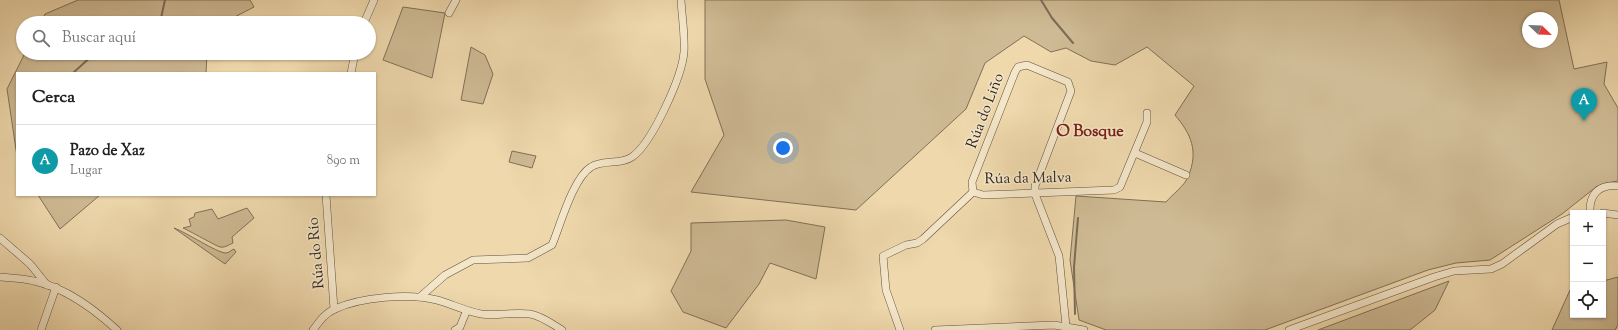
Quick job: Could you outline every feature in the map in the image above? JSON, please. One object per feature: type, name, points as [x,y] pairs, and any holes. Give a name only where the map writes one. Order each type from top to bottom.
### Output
[{"type":"street","points":[[367,16],[374,0]]},
{"type":"street","points":[[449,13],[456,0]]},
{"type":"street","points":[[420,297],[445,275],[473,260],[528,258],[552,245],[564,208],[584,174],[591,166],[630,159],[641,150],[654,130],[679,74],[684,52],[681,0]]},
{"type":"street","points":[[351,72],[354,60]]},
{"type":"street","name":"Rúa do Liño","points":[[973,192],[972,182],[1015,72],[1018,67],[1027,65],[1068,82],[1071,90],[1035,186],[1035,194]]},
{"type":"street","name":"Rúa da Malva","points":[[900,330],[886,290],[883,256],[906,245],[917,243],[923,239],[973,192],[983,194],[1035,194],[1114,190],[1120,187],[1147,122],[1147,113]]},
{"type":"street","points":[[1135,153],[1186,175]]},
{"type":"street","points":[[1590,210],[1590,202],[1595,193],[1612,186],[1618,186]]},
{"type":"street","points":[[1035,194],[1059,256],[1066,326]]},
{"type":"street","name":"Rúa do Río","points":[[326,196],[334,309]]},
{"type":"street","points":[[1606,214],[1618,216]]},
{"type":"street","points":[[1289,330],[1434,277],[1454,272],[1490,269],[1502,264],[1557,224],[1570,218]]},
{"type":"street","points":[[0,238],[30,264],[47,285]]},
{"type":"street","points":[[0,277],[33,280],[56,287],[94,309],[117,330]]},
{"type":"street","points":[[40,330],[56,287]]},
{"type":"street","points":[[313,330],[320,321],[334,309],[359,302],[388,298],[420,297],[438,300],[466,312],[485,314],[529,314],[542,318],[562,330]]},
{"type":"street","points":[[455,330],[460,327],[466,312]]},
{"type":"street","points":[[935,330],[1021,325],[1066,326],[1084,330]]},
{"type":"shaded area","points":[[78,0],[250,0],[254,7],[237,16],[44,16],[45,14]]},
{"type":"shaded area","points":[[705,0],[1559,0],[1574,69],[1607,62],[1604,84],[1618,108],[1618,181],[1606,183],[1596,187],[1562,214],[1490,260],[1456,263],[1428,270],[1265,330],[1106,330],[1079,320],[1070,260],[1076,196],[1166,202],[1181,187],[1188,177],[1193,159],[1192,143],[1181,122],[1175,115],[1194,86],[1147,47],[1115,65],[1091,61],[1066,48],[1051,52],[1024,36],[985,63],[966,109],[856,210],[691,192],[724,135],[705,79]]},
{"type":"shaded area","points":[[403,7],[445,13],[432,78],[383,60]]},
{"type":"shaded area","points":[[471,47],[485,55],[493,74],[483,104],[461,100]]},
{"type":"shaded area","points":[[22,60],[207,60],[206,72],[16,72],[16,149],[7,89]]},
{"type":"shaded area","points":[[512,151],[536,156],[532,168],[509,162]]},
{"type":"shaded area","points":[[39,196],[99,196],[60,229]]},
{"type":"shaded area","points":[[247,208],[254,218],[232,237],[233,243],[225,247],[218,246],[183,228],[191,226],[189,219],[194,217],[195,213],[212,209],[218,219]]},
{"type":"shaded area","points":[[786,220],[825,227],[816,279],[770,263],[759,284],[726,328],[683,312],[671,291],[691,251],[691,223]]},
{"type":"shaded area","points":[[174,228],[222,252],[227,253],[234,249],[236,252],[225,264]]},
{"type":"shaded area","points":[[1618,277],[1618,325],[1615,330],[1552,330],[1570,290],[1570,318],[1606,318],[1606,280]]},
{"type":"shaded area","points":[[1449,281],[1435,310],[1410,330],[1318,330]]},
{"type":"waterway","points":[[161,16],[165,0]]},
{"type":"waterway","points":[[1041,0],[1052,18],[1073,43]]},
{"type":"waterway","points":[[74,72],[87,60]]},
{"type":"waterway","points":[[1075,314],[1074,267],[1078,218]]},
{"type":"place","name":"Pazo de Xaz","points":[[1584,121]]},
{"type":"district","name":"O Bosque","points":[[1090,132]]}]
